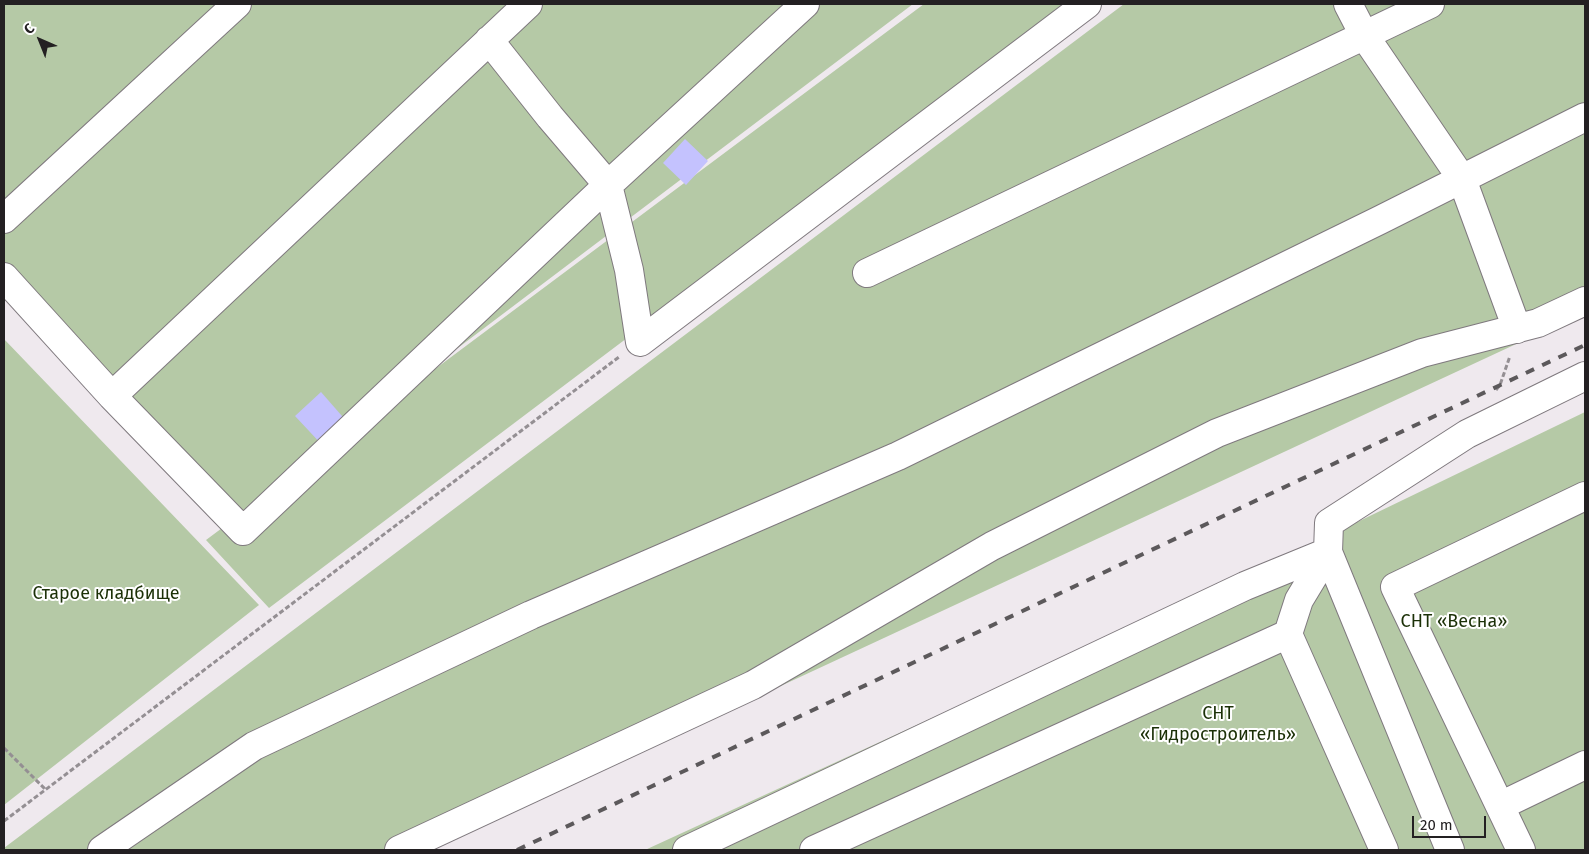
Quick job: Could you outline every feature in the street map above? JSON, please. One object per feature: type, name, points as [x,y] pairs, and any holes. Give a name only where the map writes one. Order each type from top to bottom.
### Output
[{"type":"street","points":[[4,219],[238,4]]},
{"type":"street","points":[[112,396],[528,4]]},
{"type":"street","points":[[4,277],[112,396],[243,531],[608,185],[805,4]]},
{"type":"street","points":[[489,40],[550,117],[608,185],[629,270],[640,342],[1087,4]]},
{"type":"street","points":[[1348,4],[1364,35],[1462,179],[1517,329]]},
{"type":"street","points":[[867,273],[1430,4]]},
{"type":"street","points":[[102,850],[254,746],[531,615],[898,456],[1585,118]]},
{"type":"street","points":[[399,850],[753,685],[992,546],[1217,433],[1422,353],[1538,323],[1585,301]]},
{"type":"street","points":[[1450,850],[1328,552],[1329,523],[1466,434],[1585,376]]},
{"type":"street","points":[[1521,850],[1395,587],[1585,496]]},
{"type":"street","points":[[1328,552],[1299,600],[1288,634],[1384,850]]},
{"type":"street","points":[[688,850],[1245,586],[1328,552]]},
{"type":"street","points":[[814,850],[1288,634]]},
{"type":"street","points":[[1500,806],[1585,765]]},
{"type":"path","points":[[1494,393],[1500,385],[1517,329]]},
{"type":"path","points":[[4,821],[640,342]]},
{"type":"path","points":[[4,748],[45,789]]},
{"type":"green space","points":[[4,4],[913,4],[221,527],[4,294]]},
{"type":"green space","points":[[924,4],[1070,4],[269,608],[206,540]]},
{"type":"green space","points":[[1124,4],[1585,4],[1585,312],[428,850],[4,850],[4,848]]},
{"type":"green space","name":"Старое кладбище","points":[[4,339],[259,605],[4,805]]},
{"type":"green space","points":[[1585,412],[1585,850],[645,850],[1347,527]]},
{"type":"building","points":[[685,139],[708,161],[686,185],[663,163]]},
{"type":"building","points":[[321,392],[349,424],[324,447],[295,416]]},
{"type":"railway","points":[[517,850],[1585,345]]},
{"type":"park label","name":"СНТ «Весна»","points":[[1454,622]]},
{"type":"park label","name":"СНТ «Гидростроитель»","points":[[1218,724]]}]
